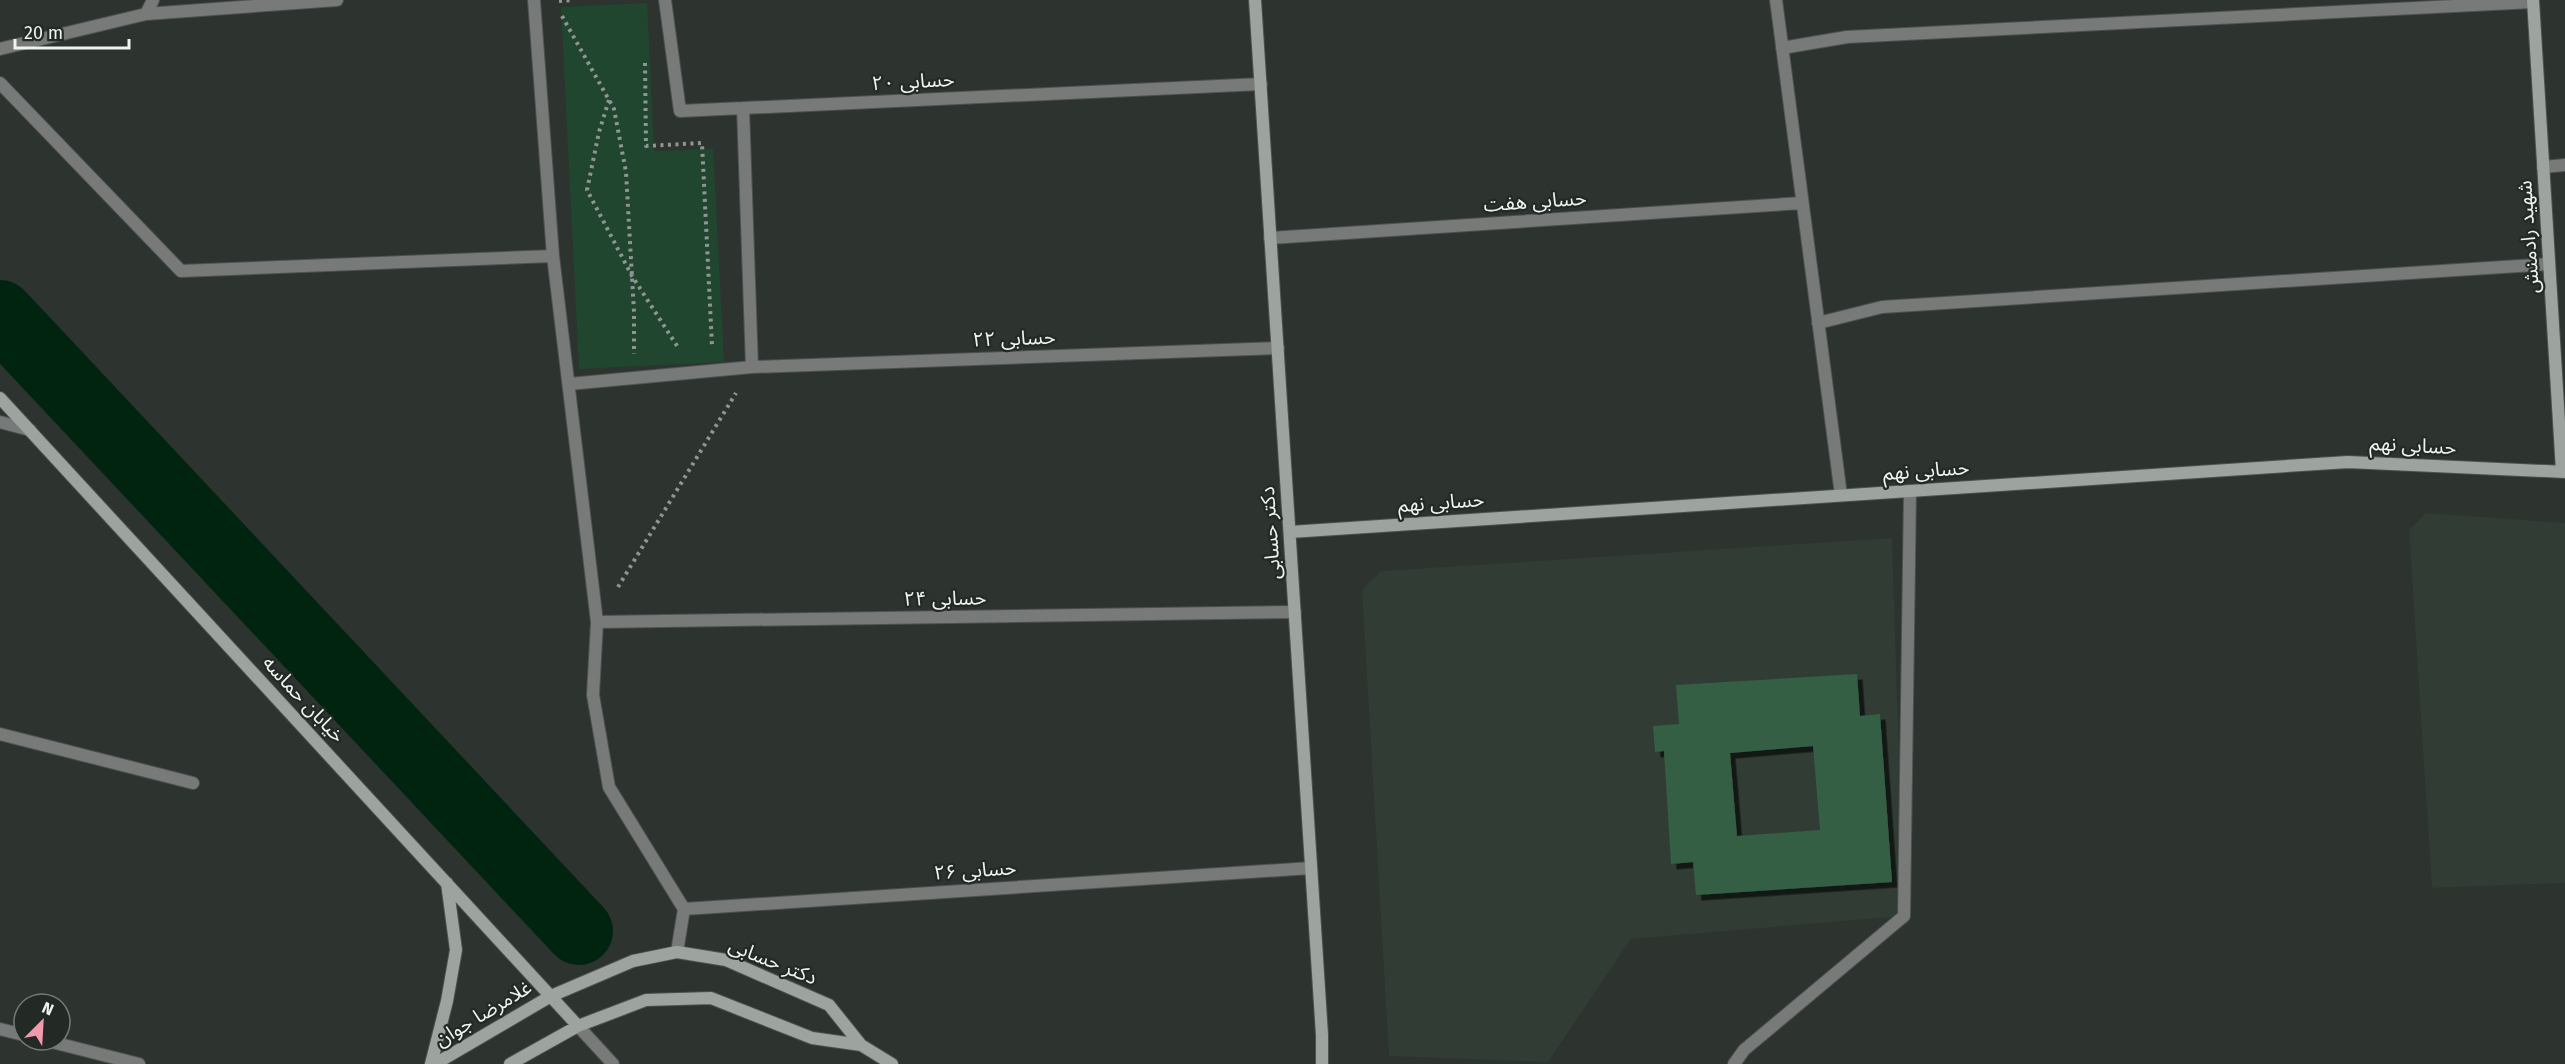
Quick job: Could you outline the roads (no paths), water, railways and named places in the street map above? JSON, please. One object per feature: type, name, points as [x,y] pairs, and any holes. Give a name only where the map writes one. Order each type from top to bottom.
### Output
[{"type":"main road","name":"دکتر حسابی","points":[[1255,0],[1322,1064]]},
{"type":"main road","name":"شهید رادمنش","points":[[2533,1],[2564,472]]},
{"type":"main road","name":"خیابان حماسه","points":[[0,398],[578,1026]]},
{"type":"main road","name":"حسابی نهم","points":[[1290,532],[2349,462],[2564,472]]},
{"type":"main road","points":[[433,1064],[456,950],[447,883]]},
{"type":"main road","name":"دکتر حسابی","points":[[551,996],[633,961],[677,952],[726,960],[829,1005],[861,1045],[892,1064]]},
{"type":"main road","name":"غلامرضا جوان","points":[[433,1064],[551,996]]},
{"type":"main road","name":"دکتر حسابی","points":[[578,1026],[646,1000],[711,998],[812,1038],[861,1045]]},
{"type":"main road","points":[[510,1064],[578,1026]]},
{"type":"street","points":[[146,14],[153,0]]},
{"type":"street","points":[[0,49],[146,14],[337,0]]},
{"type":"street","points":[[534,0],[553,256],[597,622],[593,695],[609,787],[684,909],[677,952]]},
{"type":"street","name":"حسابی ۲۰","points":[[664,0],[680,111],[1261,84]]},
{"type":"street","points":[[1776,0],[1841,495]]},
{"type":"street","points":[[1782,48],[1847,38],[2533,1]]},
{"type":"street","points":[[0,83],[181,271],[553,256]]},
{"type":"street","points":[[743,108],[752,367]]},
{"type":"street","points":[[2543,167],[2565,165]]},
{"type":"street","name":"حسابی هفت","points":[[1270,238],[1802,203]]},
{"type":"street","points":[[1818,323],[1882,307],[2549,264]]},
{"type":"street","name":"حسابی ۲۲","points":[[569,384],[752,367],[1278,348]]},
{"type":"street","points":[[0,422],[30,430]]},
{"type":"street","points":[[1734,1064],[1744,1050],[1904,915],[1910,491]]},
{"type":"street","name":"حسابی ۲۴","points":[[597,622],[1295,612]]},
{"type":"street","points":[[0,734],[193,783]]},
{"type":"street","name":"حسابی ۲۶","points":[[684,909],[1311,868]]},
{"type":"street","points":[[578,1026],[613,1064]]},
{"type":"street","points":[[72,1047],[139,1064]]},
{"type":"waterway","points":[[0,314],[579,931]]}]
